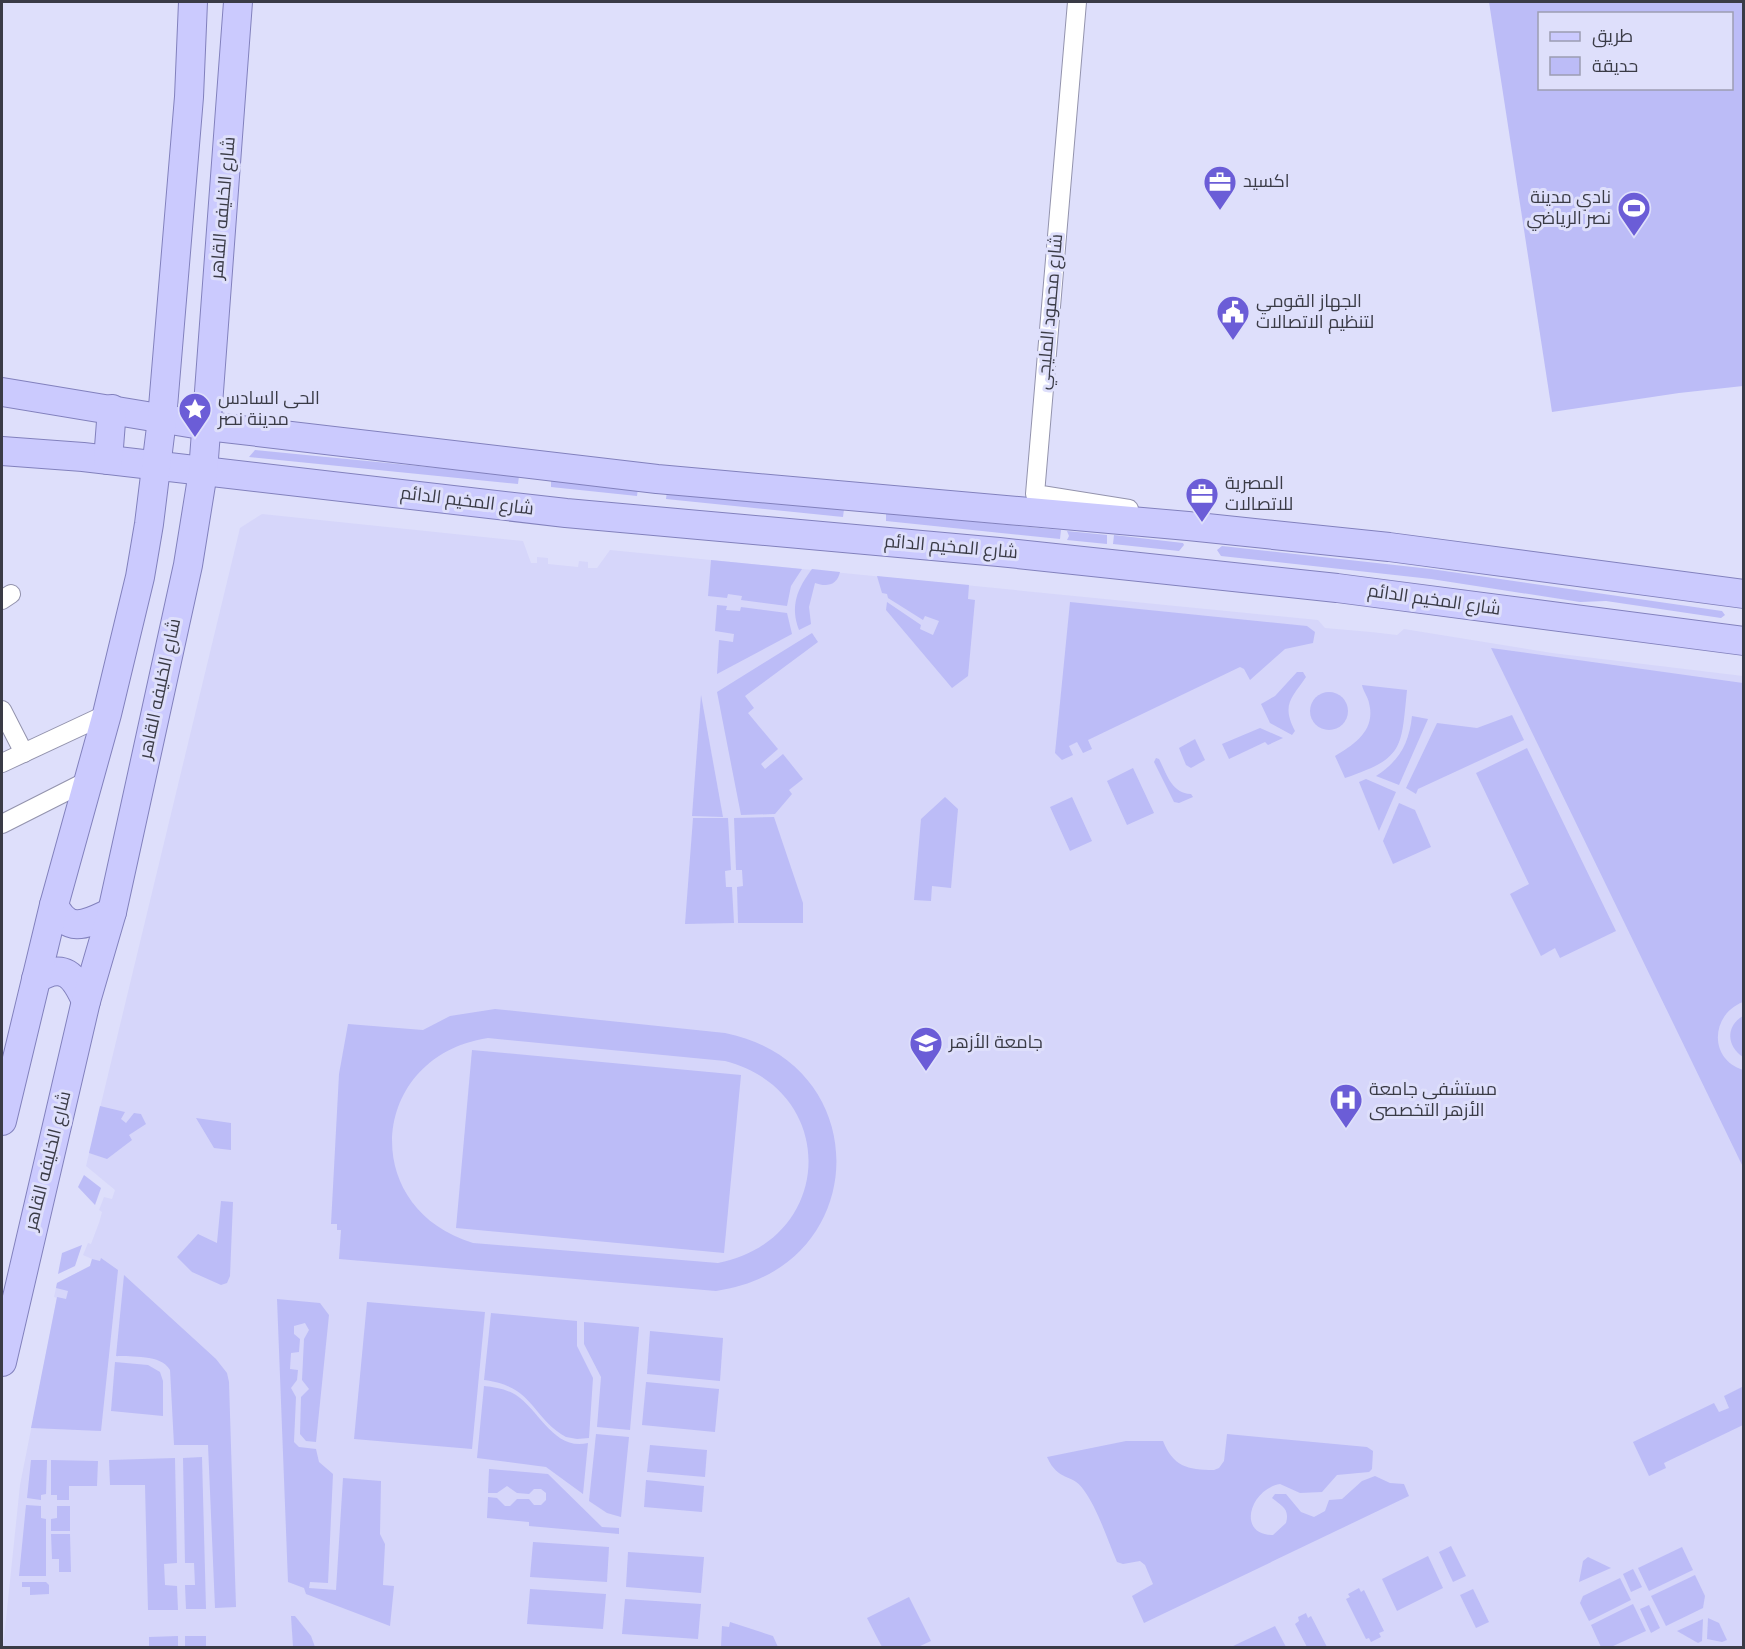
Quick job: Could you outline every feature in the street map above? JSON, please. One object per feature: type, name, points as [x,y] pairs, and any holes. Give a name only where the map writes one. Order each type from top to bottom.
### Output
[{"type":"main road","points":[[2,1121],[54,905],[107,714],[140,577],[162,419],[189,97],[194,2]]},
{"type":"main road","name":"شارع الخليفه القاهر","points":[[2,1362],[86,1001],[112,912],[188,565],[203,472],[238,2]]},
{"type":"main road","points":[[2,392],[207,426],[657,478],[1389,547],[1743,594]]},
{"type":"main road","points":[[108,460],[112,409]]},
{"type":"main road","name":"شارع المخيم الدائم","points":[[2,452],[108,460],[652,521],[1337,588],[1743,641]]},
{"type":"main road","points":[[652,521],[657,478]]},
{"type":"main road","points":[[1174,525],[1194,537],[1195,551],[1190,563],[1180,571]]},
{"type":"main road","points":[[54,905],[61,917],[75,924],[87,924],[112,912]]},
{"type":"main road","points":[[36,979],[53,971],[65,973],[75,979],[86,1001]]},
{"type":"street","name":"شارع محمود المليجي","points":[[1077,2],[1035,494],[1124,507],[1174,525]]},
{"type":"street","points":[[2,710],[24,753]]},
{"type":"street","points":[[2,763],[107,714]]},
{"type":"street","points":[[2,824],[89,780]]},
{"type":"shaded area","name":"جامعة الأزهر","points":[[262,514],[523,541],[531,563],[537,563],[537,557],[548,558],[548,564],[578,567],[579,561],[588,562],[588,568],[597,568],[610,550],[1318,620],[1325,628],[1397,635],[1404,629],[1552,653],[1743,676],[1743,1647],[3,1648],[20,1485],[57,1298],[54,1297],[57,1283],[90,1266],[92,1259],[83,1255],[88,1243],[91,1244],[99,1223],[102,1212],[99,1210],[104,1197],[112,1199],[115,1190],[86,1166],[240,528]]},
{"type":"green space","name":"نادي مدينة نصر الرياضي","points":[[1489,2],[1743,2],[1743,386],[1552,412]]},
{"type":"green space","points":[[255,450],[519,476],[518,484],[249,457]]},
{"type":"green space","points":[[551,480],[638,488],[637,496],[551,487]]},
{"type":"green space","points":[[667,491],[844,509],[843,517],[666,499]]},
{"type":"green space","points":[[886,513],[1061,530],[1060,539],[886,521]]},
{"type":"green space","points":[[1067,531],[1107,535],[1107,544],[1067,540],[1069,536]]},
{"type":"green space","points":[[1114,535],[1183,543],[1184,545],[1179,551],[1113,544]]},
{"type":"green space","points":[[1222,546],[1431,569],[1722,611],[1725,615],[1721,618],[1606,601],[1580,602],[1431,579],[1221,556],[1217,550]]},
{"type":"green space","points":[[711,560],[802,569],[791,586],[787,606],[741,600],[742,596],[728,594],[727,598],[708,596]]},
{"type":"green space","points":[[812,569],[840,572],[834,583],[823,585],[815,583],[809,607],[811,624],[799,630],[795,613],[796,598]]},
{"type":"green space","points":[[877,576],[969,585],[968,599],[975,600],[968,676],[952,688],[886,610],[887,602],[921,625],[920,629],[933,635],[939,621],[925,616],[923,620],[888,598],[887,594],[882,593]]},
{"type":"green space","points":[[1070,602],[1307,626],[1315,632],[1313,643],[1285,649],[1250,680],[1244,669],[1240,667],[1088,740],[1092,749],[1083,753],[1077,742],[1069,746],[1073,755],[1062,760],[1055,753]]},
{"type":"green space","points":[[717,605],[727,606],[726,610],[740,611],[741,607],[787,613],[792,634],[717,674],[719,640],[733,642],[734,634],[715,631]]},
{"type":"green space","points":[[812,633],[818,642],[745,696],[754,708],[748,713],[778,749],[761,764],[765,769],[783,754],[803,779],[789,790],[792,794],[775,814],[741,815],[717,692]]},
{"type":"green space","points":[[1491,648],[1743,683],[1743,1002],[1732,1008],[1725,1016],[1718,1036],[1719,1047],[1724,1056],[1743,1070],[1743,1167]]},
{"type":"green space","points":[[1297,672],[1303,672],[1306,677],[1290,702],[1289,714],[1295,731],[1292,735],[1270,723],[1261,704],[1275,696]]},
{"type":"green space","points":[[1362,685],[1407,690],[1403,726],[1396,749],[1389,757],[1379,764],[1345,778],[1335,756],[1356,741],[1367,728],[1369,703]]},
{"type":"green space","points":[[1329,692],[1342,698],[1348,711],[1342,724],[1329,730],[1316,724],[1310,711],[1316,698]]},
{"type":"green space","points":[[701,695],[723,817],[692,816]]},
{"type":"green space","points":[[1512,715],[1524,740],[1418,789],[1416,794],[1406,788],[1437,723],[1477,728]]},
{"type":"green space","points":[[1412,716],[1428,719],[1399,785],[1376,776],[1402,751]]},
{"type":"green space","points":[[1260,728],[1283,738],[1268,745],[1265,742],[1229,759],[1222,744]]},
{"type":"green space","points":[[1195,739],[1205,760],[1191,768],[1186,765],[1179,748]]},
{"type":"green space","points":[[1527,748],[1616,931],[1560,958],[1555,948],[1541,956],[1510,894],[1529,884],[1476,773]]},
{"type":"green space","points":[[1156,758],[1159,759],[1174,786],[1193,797],[1179,803],[1174,802],[1154,762]]},
{"type":"green space","points":[[1133,768],[1154,813],[1127,825],[1107,781]]},
{"type":"green space","points":[[1366,779],[1396,792],[1379,831],[1359,782]]},
{"type":"green space","points":[[945,797],[958,809],[951,888],[932,886],[931,901],[914,900],[921,819]]},
{"type":"green space","points":[[1072,797],[1092,841],[1070,851],[1050,807]]},
{"type":"green space","points":[[1399,803],[1415,810],[1431,847],[1393,864],[1383,841]]},
{"type":"green space","points":[[774,817],[803,903],[803,923],[738,923],[737,887],[743,886],[742,870],[736,870],[734,818]]},
{"type":"green space","points":[[693,818],[728,818],[731,870],[725,871],[726,887],[732,887],[734,923],[685,924]]},
{"type":"green space","points":[[495,1009],[725,1033],[775,1052],[810,1083],[831,1122],[836,1165],[828,1208],[805,1246],[767,1275],[716,1291],[339,1259],[341,1230],[337,1230],[337,1224],[331,1224],[339,1074],[348,1024],[423,1030],[450,1016]],"holes":[[[488,1038],[725,1061],[763,1077],[789,1102],[804,1132],[808,1165],[802,1197],[785,1226],[757,1249],[718,1263],[473,1243],[435,1225],[410,1199],[395,1168],[392,1134],[400,1102],[419,1073],[448,1051]]]},
{"type":"green space","points":[[1743,1016],[1743,1057],[1734,1048],[1730,1036],[1733,1025]]},
{"type":"green space","points":[[472,1050],[741,1075],[724,1253],[456,1228]]},
{"type":"green space","points":[[100,1106],[125,1112],[121,1119],[126,1123],[134,1113],[141,1114],[146,1124],[129,1135],[132,1140],[107,1159],[89,1153]]},
{"type":"green space","points":[[196,1118],[231,1123],[231,1150],[214,1148]]},
{"type":"green space","points":[[84,1175],[101,1188],[95,1205],[78,1187]]},
{"type":"green space","points":[[221,1201],[233,1202],[230,1276],[227,1283],[221,1285],[192,1272],[177,1257],[198,1234],[217,1243]]},
{"type":"green space","points":[[82,1245],[75,1266],[58,1274],[62,1253]]},
{"type":"green space","points":[[101,1258],[118,1270],[101,1431],[31,1428],[57,1297],[66,1299],[68,1291],[56,1288],[57,1283],[90,1266],[92,1259],[100,1261]]},
{"type":"green space","points":[[124,1275],[216,1359],[227,1373],[236,1607],[215,1608],[208,1445],[174,1445],[170,1370],[166,1365],[145,1357],[116,1356]]},
{"type":"green space","points":[[277,1299],[320,1303],[329,1315],[316,1442],[306,1441],[300,1434],[301,1397],[309,1389],[302,1380],[304,1339],[309,1330],[305,1323],[294,1326],[294,1334],[300,1339],[299,1352],[291,1353],[290,1369],[298,1370],[297,1380],[291,1388],[296,1397],[294,1442],[299,1447],[316,1449],[319,1462],[333,1474],[328,1583],[310,1582],[309,1588],[336,1590],[343,1478],[381,1481],[380,1534],[385,1544],[383,1585],[394,1586],[390,1626],[306,1594],[304,1588],[288,1582]]},
{"type":"green space","points":[[367,1302],[485,1312],[472,1449],[354,1439]]},
{"type":"green space","points":[[491,1313],[577,1321],[577,1346],[593,1378],[589,1438],[566,1437],[554,1429],[523,1395],[500,1383],[484,1380]]},
{"type":"green space","points":[[584,1322],[639,1327],[630,1430],[597,1427],[601,1377],[584,1344]]},
{"type":"green space","points":[[650,1331],[723,1338],[720,1381],[647,1374]]},
{"type":"green space","points":[[115,1362],[148,1365],[160,1372],[163,1381],[163,1416],[111,1411]]},
{"type":"green space","points":[[646,1382],[719,1389],[715,1432],[642,1425]]},
{"type":"green space","points":[[484,1386],[516,1395],[548,1428],[566,1441],[576,1444],[588,1443],[583,1494],[546,1467],[477,1458]]},
{"type":"green space","points":[[1742,1387],[1743,1425],[1664,1463],[1666,1468],[1649,1476],[1633,1442],[1714,1403],[1719,1412],[1729,1408],[1724,1396]]},
{"type":"green space","points":[[596,1434],[629,1437],[621,1517],[607,1513],[589,1501]]},
{"type":"green space","points":[[1227,1434],[1367,1447],[1373,1451],[1372,1469],[1369,1472],[1337,1475],[1322,1492],[1300,1493],[1280,1484],[1261,1494],[1251,1511],[1251,1520],[1254,1528],[1261,1533],[1273,1535],[1286,1523],[1286,1511],[1272,1498],[1275,1494],[1286,1494],[1301,1512],[1314,1517],[1325,1511],[1329,1500],[1342,1499],[1362,1481],[1375,1476],[1390,1483],[1404,1484],[1409,1496],[1144,1623],[1132,1596],[1153,1584],[1145,1565],[1140,1561],[1123,1564],[1117,1562],[1098,1515],[1083,1489],[1079,1484],[1060,1474],[1047,1457],[1126,1441],[1163,1441],[1171,1456],[1182,1465],[1214,1470],[1219,1468],[1224,1461]]},
{"type":"green space","points":[[650,1445],[707,1450],[705,1477],[647,1472]]},
{"type":"green space","points":[[202,1457],[206,1609],[186,1609],[185,1585],[195,1585],[194,1563],[185,1563],[183,1458]]},
{"type":"green space","points":[[175,1458],[177,1563],[164,1564],[165,1585],[177,1586],[178,1610],[148,1610],[145,1485],[110,1485],[109,1460]]},
{"type":"green space","points":[[31,1460],[47,1460],[46,1494],[41,1495],[41,1500],[27,1498]]},
{"type":"green space","points":[[51,1460],[98,1461],[97,1486],[69,1486],[69,1500],[57,1500],[57,1495],[51,1495]]},
{"type":"green space","points":[[489,1469],[548,1474],[602,1527],[619,1528],[619,1534],[529,1526],[529,1522],[487,1518],[488,1497],[497,1498],[505,1506],[510,1506],[517,1499],[529,1499],[534,1505],[541,1505],[546,1500],[546,1493],[541,1489],[534,1489],[529,1494],[517,1493],[507,1486],[497,1493],[488,1493]]},
{"type":"green space","points":[[646,1480],[704,1486],[702,1512],[644,1507]]},
{"type":"green space","points":[[26,1505],[41,1506],[41,1518],[46,1519],[46,1576],[19,1576]]},
{"type":"green space","points":[[57,1506],[70,1506],[70,1531],[51,1531],[51,1519],[57,1518]]},
{"type":"green space","points":[[51,1534],[70,1534],[71,1572],[59,1572],[59,1559],[52,1559]]},
{"type":"green space","points":[[533,1542],[609,1547],[607,1582],[530,1577]]},
{"type":"green space","points":[[1451,1546],[1466,1576],[1453,1582],[1439,1552]]},
{"type":"green space","points":[[1682,1547],[1693,1570],[1649,1591],[1638,1568]]},
{"type":"green space","points":[[628,1552],[704,1557],[701,1593],[626,1587]]},
{"type":"green space","points":[[1428,1556],[1443,1588],[1397,1611],[1382,1579]]},
{"type":"green space","points":[[1588,1557],[1611,1568],[1579,1582],[1583,1561]]},
{"type":"green space","points":[[1633,1569],[1642,1587],[1631,1592],[1623,1574]]},
{"type":"green space","points":[[1695,1575],[1705,1596],[1703,1608],[1666,1626],[1651,1596]]},
{"type":"green space","points":[[1620,1578],[1631,1600],[1589,1621],[1580,1603],[1583,1596]]},
{"type":"green space","points":[[22,1582],[46,1582],[49,1585],[49,1594],[30,1595],[30,1587],[22,1587]]},
{"type":"green space","points":[[1359,1588],[1361,1592],[1364,1590],[1384,1631],[1379,1633],[1381,1637],[1371,1642],[1369,1638],[1366,1639],[1346,1599],[1350,1597],[1348,1594]]},
{"type":"green space","points":[[530,1589],[606,1594],[603,1629],[527,1624]]},
{"type":"green space","points":[[1473,1589],[1489,1622],[1476,1628],[1460,1595]]},
{"type":"green space","points":[[909,1597],[931,1641],[918,1647],[882,1647],[867,1618]]},
{"type":"green space","points":[[625,1599],[701,1604],[698,1639],[622,1634]]},
{"type":"green space","points":[[1633,1604],[1646,1631],[1611,1647],[1601,1647],[1591,1625]]},
{"type":"green space","points":[[1649,1605],[1660,1628],[1651,1633],[1640,1609]]},
{"type":"green space","points":[[1306,1613],[1308,1618],[1311,1616],[1327,1647],[1307,1647],[1295,1624],[1299,1621],[1298,1617]]},
{"type":"green space","points":[[291,1616],[295,1616],[311,1636],[315,1647],[293,1647]]},
{"type":"green space","points":[[1708,1618],[1719,1623],[1727,1640],[1722,1642],[1707,1639]]},
{"type":"green space","points":[[1703,1619],[1702,1641],[1698,1643],[1677,1631]]},
{"type":"green space","points":[[730,1622],[773,1636],[778,1647],[721,1647],[722,1626],[729,1627]]},
{"type":"green space","points":[[1275,1626],[1286,1647],[1231,1647]]},
{"type":"green space","points":[[178,1636],[178,1647],[149,1647],[149,1637]]},
{"type":"green space","points":[[185,1636],[206,1636],[206,1647],[185,1647]]},
{"type":"place","name":"اكسيد","points":[[1220,211]]},
{"type":"place","name":"نادي مدينة نصر الرياضي","points":[[1634,237]]},
{"type":"place","name":"الجهاز القومي لتنظيم الاتصالات","points":[[1233,341]]},
{"type":"place","name":"الحى السادس مدينة نصر","points":[[195,438]]},
{"type":"place","name":"المصرية للاتصالات","points":[[1202,523]]},
{"type":"place","name":"جامعة الأزهر","points":[[926,1072]]},
{"type":"place","name":"مستشفى جامعة الأزهر التخصصى","points":[[1346,1129]]}]
